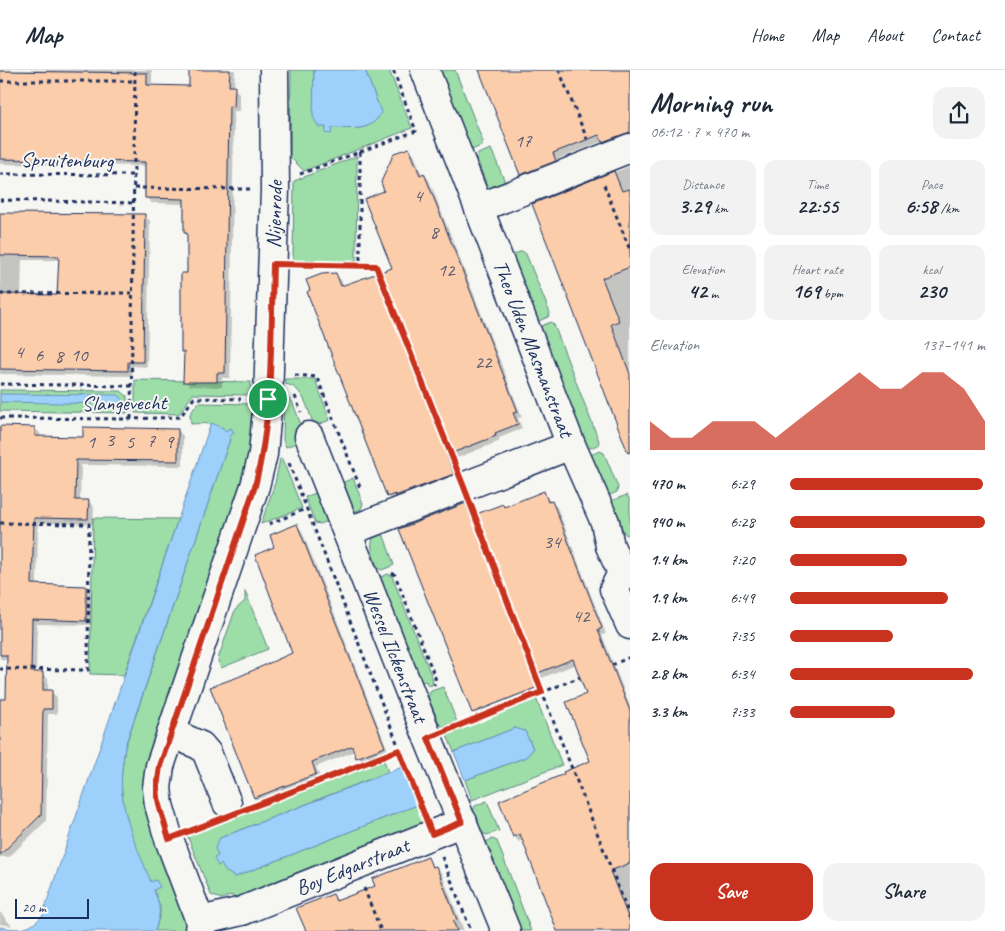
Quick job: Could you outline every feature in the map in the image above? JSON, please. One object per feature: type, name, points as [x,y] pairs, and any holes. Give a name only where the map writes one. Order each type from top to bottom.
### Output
[{"type":"street","name":"Nijenrode","points":[[200,926],[169,839],[159,805],[157,788],[160,766],[255,486],[263,454],[268,399],[273,264],[275,189],[274,70]]},
{"type":"street","name":"Theo Uden Masmanstraat","points":[[425,70],[480,208],[570,445],[605,522],[610,546],[622,573],[614,588],[630,625]]},
{"type":"street","points":[[480,208],[630,148]]},
{"type":"street","name":"Wessel Ilckenstraat","points":[[309,436],[506,931]]},
{"type":"street","points":[[347,532],[570,445]]},
{"type":"street","points":[[172,733],[201,746],[208,752],[228,812]]},
{"type":"street","name":"Boy Edgarstraat","points":[[200,926],[246,921],[355,864],[462,822]]},
{"type":"path","points":[[131,419],[135,70]]},
{"type":"path","points":[[0,81],[135,81]]},
{"type":"path","points":[[360,152],[360,266]]},
{"type":"path","name":"Spruitenburg","points":[[0,174],[134,175]]},
{"type":"path","name":"Spruitenburg","points":[[0,200],[134,202]]},
{"type":"path","points":[[273,264],[376,266],[464,487],[630,917]]},
{"type":"path","points":[[0,294],[133,293]]},
{"type":"path","name":"Slangevecht","points":[[0,384],[132,386]]},
{"type":"path","name":"Slangevecht","points":[[0,418],[131,419],[180,417],[194,398],[268,399]]},
{"type":"path","points":[[264,441],[284,451],[471,931]]},
{"type":"path","points":[[0,523],[90,524],[88,670],[0,669]]},
{"type":"path","points":[[612,665],[630,657]]},
{"type":"path","points":[[169,839],[228,812],[399,750],[580,677]]},
{"type":"path","points":[[355,864],[381,931]]},
{"type":"green space","points":[[291,70],[314,70],[314,117],[331,133],[331,128],[360,128],[377,119],[381,112],[365,70],[389,70],[412,128],[304,171],[290,157]]},
{"type":"green space","points":[[435,70],[455,70],[483,142],[481,146],[467,152]]},
{"type":"green space","points":[[491,149],[506,184],[491,190],[488,188],[476,157],[478,154]]},
{"type":"green space","points":[[357,156],[356,261],[352,263],[297,263],[293,259],[294,181]]},
{"type":"green space","points":[[522,251],[526,254],[550,313],[548,317],[534,323],[508,257]]},
{"type":"green space","points":[[551,322],[554,325],[599,441],[598,445],[584,450],[536,328]]},
{"type":"green space","points":[[285,379],[315,379],[330,420],[314,426],[301,394],[285,384]]},
{"type":"green space","points":[[135,380],[251,382],[250,395],[193,394],[179,414],[135,413]]},
{"type":"green space","points":[[0,390],[121,391],[127,396],[127,413],[0,411]]},
{"type":"green space","points":[[284,395],[292,401],[303,430],[299,442],[286,447],[283,440]]},
{"type":"green space","points":[[198,403],[257,404],[253,451],[153,750],[189,931],[155,931],[160,914],[160,906],[127,821],[121,781],[125,747],[230,439],[222,429],[214,425],[191,424],[190,414]]},
{"type":"green space","points":[[600,451],[604,453],[618,487],[617,492],[603,498],[587,456]]},
{"type":"green space","points":[[280,459],[282,459],[302,508],[261,524],[275,483]]},
{"type":"green space","points":[[353,478],[363,504],[361,509],[351,513],[337,485]]},
{"type":"green space","points":[[321,491],[329,521],[320,524],[315,523],[305,497]]},
{"type":"green space","points":[[627,495],[630,501],[630,534],[627,535],[624,533],[612,504],[613,500]]},
{"type":"green space","points":[[93,518],[178,519],[124,675],[90,674]]},
{"type":"green space","points":[[382,530],[394,565],[382,570],[378,568],[374,558],[372,542],[377,533]]},
{"type":"green space","points":[[388,574],[392,576],[433,680],[432,685],[428,686],[426,681],[417,684],[376,579]]},
{"type":"green space","points":[[245,591],[268,649],[221,668],[218,661],[219,656],[235,610],[245,601]]},
{"type":"green space","points":[[443,687],[457,722],[444,727],[440,725],[428,697],[431,691]]},
{"type":"green space","points":[[536,698],[562,765],[472,800],[465,780],[526,757],[533,749],[529,739],[515,728],[454,752],[446,733]]},
{"type":"green space","points":[[383,758],[388,772],[220,838],[218,866],[221,864],[235,877],[417,805],[426,828],[235,902],[232,895],[221,899],[211,895],[187,835]]},
{"type":"green space","points":[[487,801],[499,831],[487,835],[482,833],[473,811],[475,806]]},
{"type":"green space","points":[[492,839],[497,841],[531,931],[513,931],[480,845]]},
{"type":"water","points":[[314,70],[365,70],[381,112],[377,119],[367,126],[360,128],[332,128],[331,134],[325,133],[326,127],[319,127],[313,117]]},
{"type":"water","points":[[0,394],[118,395],[122,400],[118,404],[0,402]]},
{"type":"water","points":[[211,423],[226,431],[231,428],[234,433],[229,436],[230,439],[125,746],[121,782],[126,816],[138,850],[151,882],[156,880],[160,887],[154,890],[159,910],[155,931],[0,931],[0,927],[18,929],[28,927],[42,916]]},
{"type":"water","points":[[515,728],[525,731],[533,749],[526,757],[465,780],[454,752]]},
{"type":"water","points":[[402,767],[417,805],[235,877],[225,871],[221,864],[218,866],[214,858],[218,856],[215,848],[220,838]]},
{"type":"building","points":[[189,70],[230,70],[229,86],[235,86],[234,107],[229,106],[225,373],[217,373],[217,382],[183,382],[184,352],[181,352],[181,273],[187,273],[187,233],[184,233],[184,199],[145,198],[145,162],[0,159],[0,71],[147,73],[147,85],[189,86]]},
{"type":"building","points":[[479,70],[630,70],[630,132],[602,142],[599,135],[553,153],[556,161],[520,175]]},
{"type":"building","points":[[409,148],[420,175],[424,173],[518,412],[513,413],[518,424],[495,433],[496,436],[447,455],[454,474],[395,496],[395,494],[387,497],[307,292],[310,290],[306,280],[322,274],[336,273],[341,286],[392,268],[364,199],[384,191],[381,182],[394,153]]},
{"type":"building","points":[[614,171],[622,191],[630,189],[630,267],[602,278],[619,321],[611,324],[630,374],[630,452],[628,453],[532,204]]},
{"type":"building","points":[[0,213],[145,214],[143,362],[128,362],[128,371],[0,369],[0,294],[57,295],[59,256],[0,255]]},
{"type":"building","points":[[0,426],[35,427],[35,436],[83,437],[83,427],[178,429],[178,461],[76,460],[75,500],[89,500],[88,519],[34,518],[32,584],[86,586],[86,621],[32,619],[31,672],[43,672],[43,690],[52,690],[52,709],[43,709],[41,815],[0,855],[0,699],[6,699],[7,655],[0,655]]},
{"type":"building","points":[[544,491],[548,502],[552,501],[561,523],[602,628],[598,630],[630,711],[630,863],[610,871],[630,922],[630,931],[557,931],[520,834],[513,837],[499,801],[590,761],[566,702],[586,694],[573,659],[533,675],[538,687],[472,713],[399,529],[466,503],[471,516],[503,504],[504,507]]},
{"type":"building","points":[[297,524],[385,747],[356,758],[352,746],[312,762],[316,774],[254,798],[210,687],[292,653],[255,555],[274,547],[270,535]]},
{"type":"building","points":[[428,857],[432,867],[436,866],[457,920],[453,921],[457,931],[306,931],[296,908],[333,894],[336,901],[375,886],[372,879]]},
{"type":"route","points":[[273,264],[376,266],[464,487],[542,692],[428,738],[462,822],[432,834],[399,750],[169,839],[159,805],[157,788],[160,766],[255,486],[263,454],[268,399],[273,264]]}]
